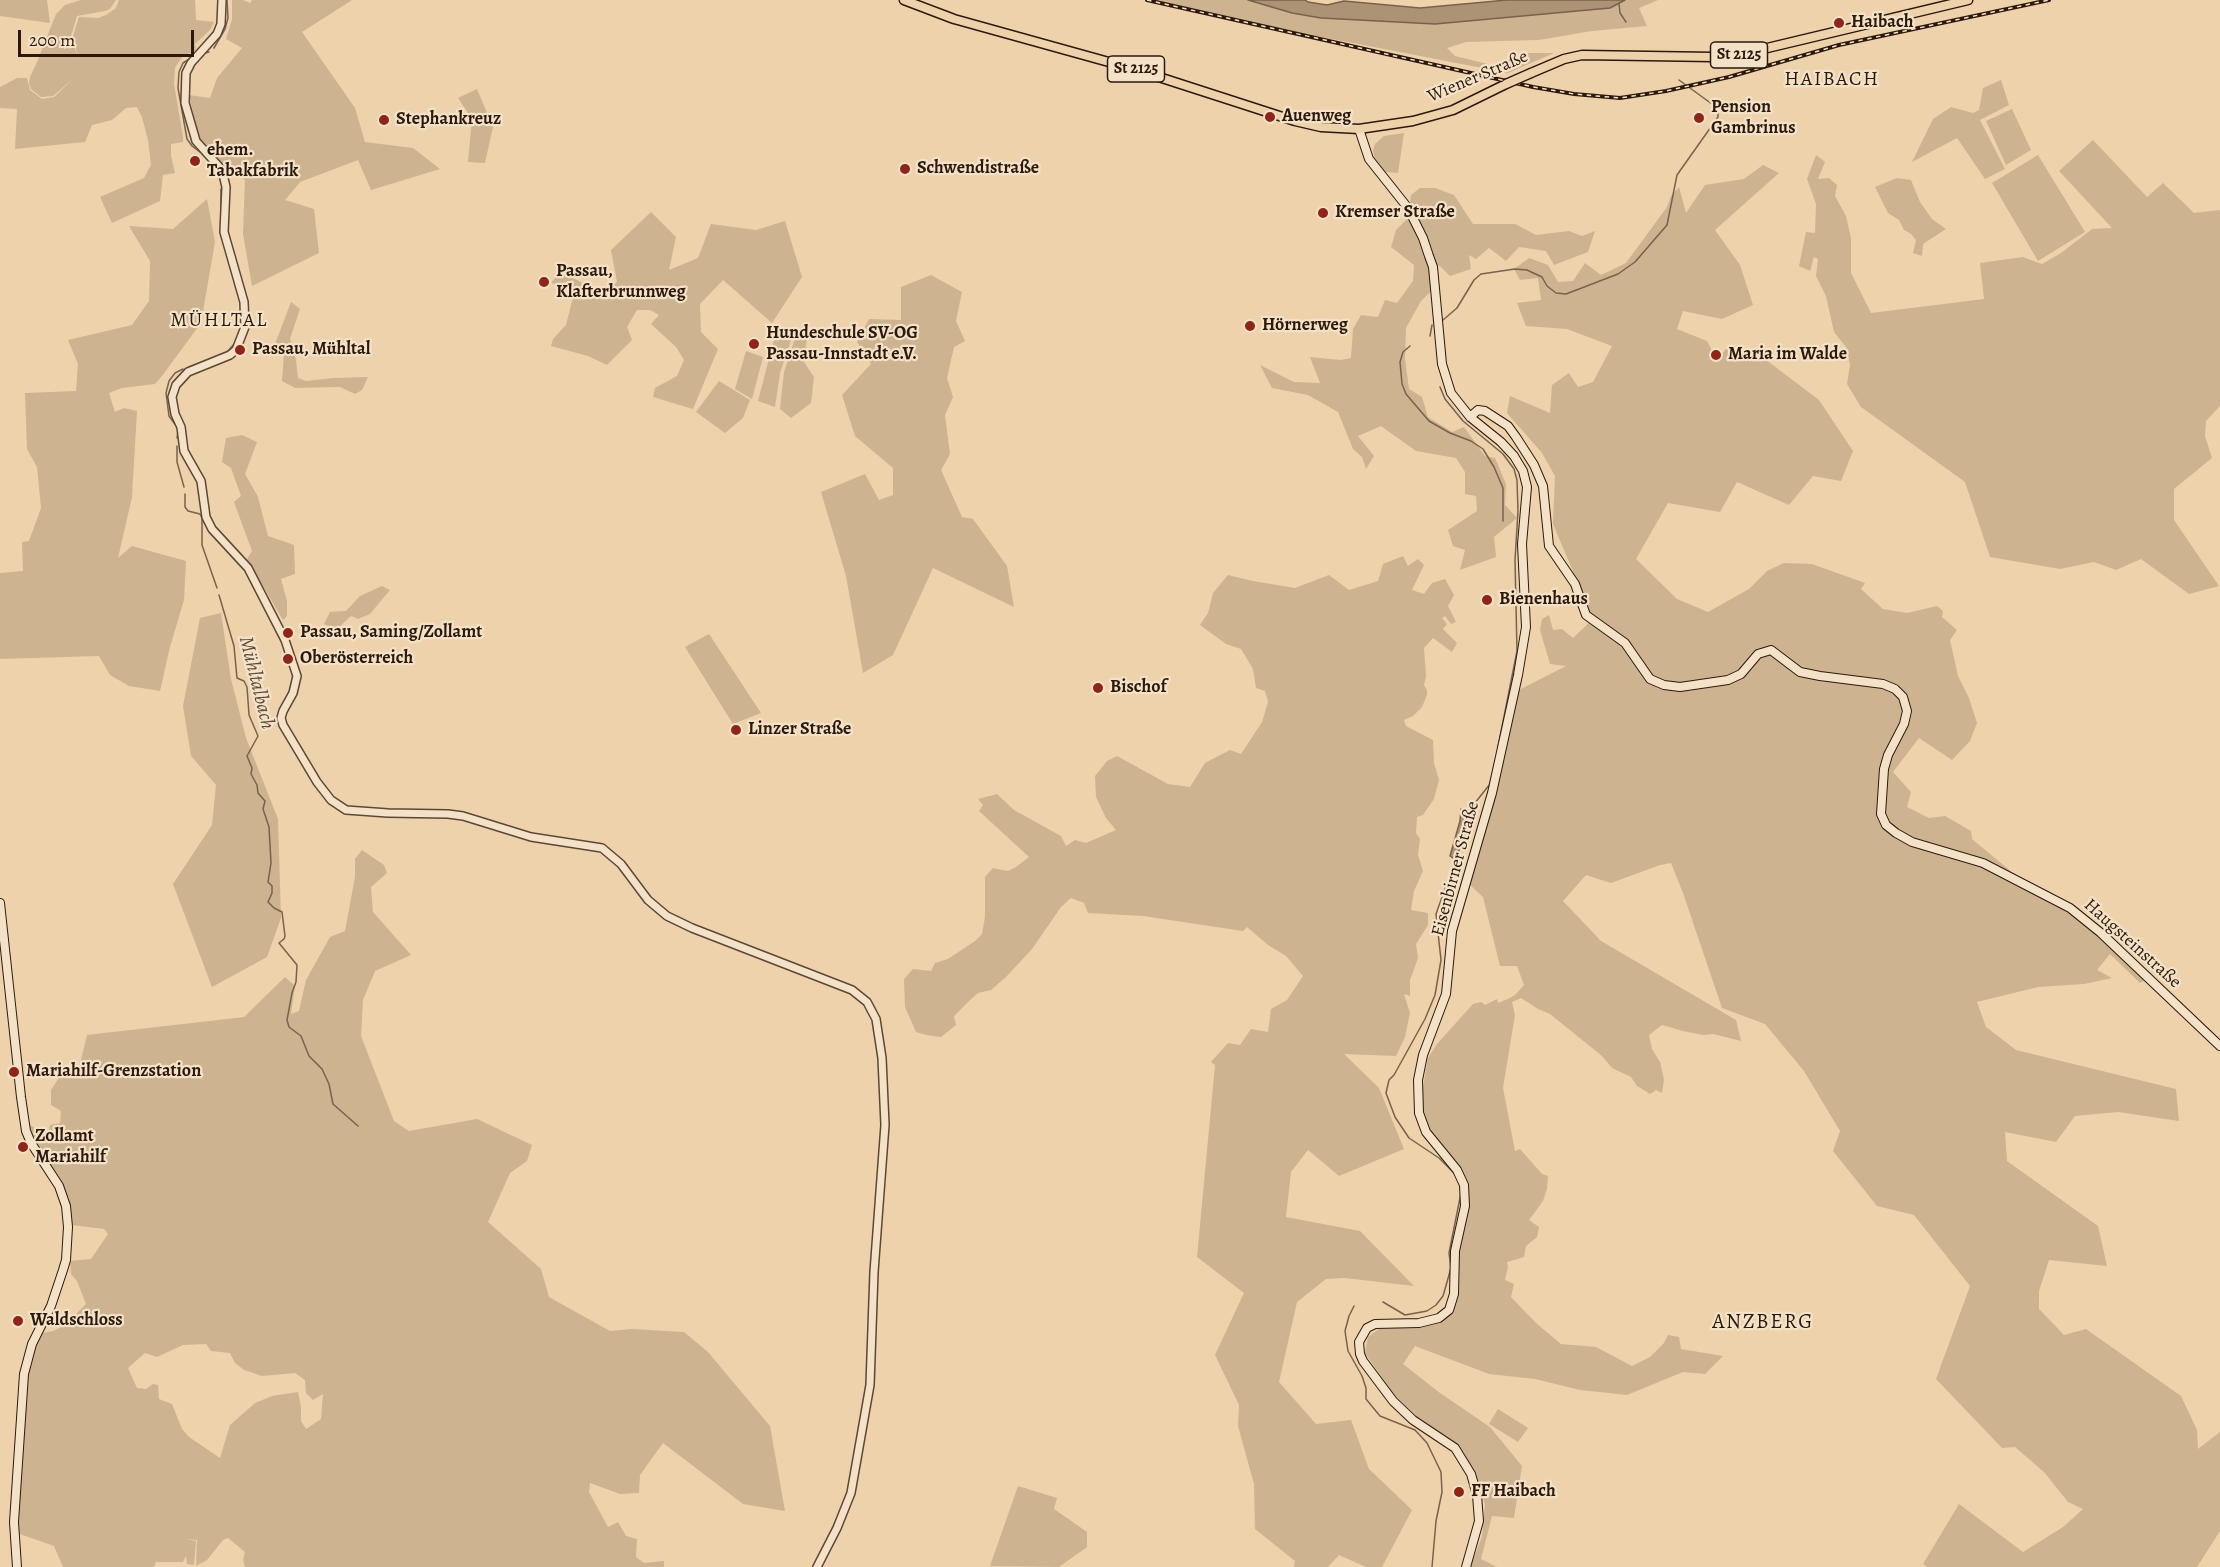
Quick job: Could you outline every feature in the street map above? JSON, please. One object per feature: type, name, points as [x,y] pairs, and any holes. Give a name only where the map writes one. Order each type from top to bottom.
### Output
[{"type":"main road","name":"Wiener Straße","points":[[904,0],[954,19],[1134,69],[1296,121],[1335,128],[1359,129],[1397,124],[1453,110],[1564,59],[1582,56],[1713,57],[1759,51],[1968,0]]},
{"type":"main road","name":"Eisenbirner Straße","points":[[1359,129],[1369,159],[1408,207],[1423,238],[1433,267],[1439,343],[1447,384],[1456,401],[1470,417],[1508,448],[1523,471],[1527,497],[1522,544],[1526,620],[1523,649],[1505,743],[1452,931],[1446,993],[1423,1055],[1418,1080],[1419,1113],[1426,1132],[1457,1170],[1464,1185],[1465,1206],[1455,1251],[1454,1294],[1449,1310],[1439,1318],[1419,1323],[1375,1324],[1363,1333],[1359,1348],[1363,1361],[1394,1401],[1413,1420],[1455,1448],[1471,1474],[1477,1496],[1479,1521],[1466,1567]]},
{"type":"main road","name":"Haugsteinstraße","points":[[1470,417],[1478,410],[1485,411],[1508,426],[1516,436],[1534,465],[1543,486],[1549,546],[1575,584],[1586,615],[1625,643],[1650,679],[1664,685],[1680,687],[1728,680],[1741,674],[1758,654],[1771,650],[1800,672],[1883,684],[1895,688],[1903,697],[1907,711],[1902,731],[1888,755],[1884,769],[1881,814],[1886,825],[1912,842],[1983,863],[2070,908],[2101,933],[2220,1046]]},
{"type":"main road","points":[[0,903],[24,1118],[31,1143],[63,1195],[68,1227],[66,1260],[51,1306],[29,1352],[24,1374],[14,1522],[16,1567]]},
{"type":"street","points":[[222,0],[221,24],[217,34],[191,63],[186,73],[185,103],[196,141],[222,170],[226,187],[224,232],[244,302],[245,327],[236,350],[230,355],[188,372],[176,385],[172,398],[181,428],[184,451],[201,481],[209,523],[248,568],[285,640],[297,676],[293,693],[281,718],[317,782],[338,806],[358,812],[448,814],[531,837],[602,848],[621,864],[648,900],[667,916],[692,928],[837,983],[859,995],[872,1010],[880,1035],[885,1125],[874,1272],[870,1385],[850,1493],[837,1528],[817,1567]]},
{"type":"shaded area","points":[[0,0],[47,0],[50,23],[0,16]]},
{"type":"shaded area","points":[[81,0],[116,0],[110,9],[77,16],[71,36],[78,59],[73,36],[79,17],[98,18],[106,15],[116,8],[119,0],[195,0],[196,20],[214,22],[210,30],[195,44],[196,50],[182,57],[175,68],[174,84],[183,142],[171,144],[175,173],[163,175],[160,201],[112,223],[100,197],[144,178],[151,165],[148,140],[137,107],[126,108],[112,120],[92,125],[85,142],[15,149],[17,109],[0,108],[0,87],[17,78],[27,78],[30,90],[42,99],[54,97],[74,78],[53,96],[41,97],[31,89],[29,83],[56,14],[65,5]]},
{"type":"shaded area","points":[[232,0],[243,0],[250,3],[252,0],[352,0],[302,32],[355,108],[365,142],[413,148],[440,169],[371,190],[358,160],[300,182],[285,200],[314,209],[319,253],[252,286],[243,234],[245,180],[207,152],[200,141],[189,95],[210,98],[217,78],[242,48],[226,39],[232,19]]},
{"type":"shaded area","points":[[1154,0],[1248,0],[1292,13],[1321,18],[1435,24],[1610,8],[1626,0],[1658,0],[1639,8],[1647,26],[1592,31],[1539,40],[1466,42],[1447,48],[1455,56],[1508,69],[1521,53],[1554,53],[1508,73],[1291,31]]},
{"type":"shaded area","points":[[1248,0],[1305,0],[1327,5],[1344,1],[1420,8],[1507,0],[1625,0],[1610,8],[1435,24],[1321,18],[1292,13]]},
{"type":"shaded area","points":[[2001,80],[2009,105],[1980,120],[2005,169],[1985,179],[1957,138],[1912,162],[1933,119],[1951,107],[1973,113],[1979,110],[1983,88]]},
{"type":"shaded area","points":[[477,89],[493,127],[485,163],[468,162],[472,119],[458,98]]},
{"type":"shaded area","points":[[2012,109],[2031,150],[2006,165],[1986,121]]},
{"type":"shaded area","points":[[1404,133],[1398,173],[1384,172],[1375,161],[1373,150],[1375,144],[1384,136]]},
{"type":"shaded area","points":[[2093,140],[2147,197],[2163,183],[2194,213],[2220,210],[2220,406],[2206,421],[2205,436],[2212,458],[2174,489],[2174,520],[2219,586],[2189,594],[2141,559],[2116,570],[2094,562],[2060,569],[1990,557],[1965,482],[1861,407],[1847,384],[1850,365],[1846,347],[1834,332],[1826,296],[1816,276],[1818,259],[1814,257],[1810,271],[1799,266],[1806,232],[1815,233],[1816,204],[1807,179],[1816,155],[1825,162],[1818,179],[1829,178],[1837,185],[1835,196],[1846,216],[1851,238],[1851,273],[1871,313],[1984,299],[1980,263],[2023,257],[2042,264],[2061,253],[2092,229],[2112,228],[2059,171]]},
{"type":"shaded area","points":[[2038,155],[2085,232],[2038,261],[1992,183]]},
{"type":"shaded area","points":[[1763,165],[1779,173],[1715,230],[1740,265],[1753,305],[1722,319],[1683,311],[1677,329],[1707,341],[1717,360],[1726,349],[1753,350],[1819,400],[1853,451],[1841,481],[1813,476],[1789,505],[1737,482],[1720,512],[1668,503],[1636,559],[1677,599],[1708,612],[1749,589],[1767,571],[1784,563],[1812,564],[1865,583],[1861,589],[1883,609],[1907,613],[1937,606],[1943,611],[1942,617],[1957,630],[1950,640],[1958,676],[1969,698],[1977,723],[1970,741],[1952,760],[1919,738],[1893,772],[1911,792],[1907,807],[1929,818],[1945,816],[1971,831],[1972,839],[2108,945],[2146,980],[2140,983],[2110,954],[2097,970],[2112,978],[2084,984],[2038,987],[1977,1002],[1986,1027],[2016,1050],[2176,1089],[2179,1121],[2118,1112],[2075,1116],[2056,1142],[2005,1132],[2007,1161],[2098,1226],[2107,1266],[2049,1260],[2039,1291],[2039,1309],[2064,1335],[2086,1329],[2181,1396],[2197,1430],[2198,1449],[2220,1432],[2220,1531],[2197,1567],[1927,1567],[1923,1564],[1959,1504],[2023,1552],[2063,1527],[2083,1509],[2068,1502],[2044,1472],[2015,1447],[2002,1448],[1936,1379],[1970,1286],[1914,1215],[1877,1206],[1833,1151],[1840,1131],[1804,1071],[1765,1024],[1722,1008],[1671,863],[1611,883],[1586,875],[1563,901],[1601,941],[1736,1020],[1741,1041],[1662,1025],[1649,1035],[1652,1049],[1660,1062],[1664,1080],[1662,1093],[1656,1090],[1650,1094],[1637,1086],[1631,1077],[1612,1068],[1602,1056],[1550,1014],[1521,998],[1512,1002],[1515,1015],[1503,1088],[1515,1151],[1520,1149],[1542,1174],[1548,1176],[1543,1201],[1529,1220],[1539,1227],[1537,1237],[1526,1246],[1524,1257],[1507,1262],[1505,1280],[1514,1284],[1511,1297],[1536,1323],[1561,1344],[1596,1347],[1632,1366],[1650,1357],[1664,1343],[1668,1335],[1679,1337],[1681,1349],[1723,1356],[1705,1374],[1683,1372],[1627,1395],[1580,1390],[1535,1379],[1489,1374],[1415,1346],[1403,1364],[1490,1427],[1522,1466],[1514,1518],[1492,1516],[1481,1559],[1497,1567],[1470,1567],[1482,1537],[1485,1504],[1462,1450],[1409,1414],[1365,1353],[1368,1337],[1380,1328],[1409,1328],[1433,1323],[1449,1315],[1456,1296],[1457,1258],[1468,1190],[1459,1168],[1429,1130],[1424,1115],[1421,1099],[1428,1058],[1437,1044],[1473,1004],[1481,1002],[1485,1005],[1497,999],[1498,1003],[1515,995],[1524,985],[1517,966],[1500,966],[1483,897],[1469,884],[1507,744],[1519,690],[1566,666],[1550,664],[1540,630],[1542,619],[1549,615],[1553,630],[1562,629],[1573,638],[1593,619],[1553,524],[1555,476],[1542,453],[1507,413],[1510,396],[1550,413],[1552,385],[1569,373],[1578,387],[1593,382],[1612,346],[1567,329],[1526,326],[1517,303],[1541,300],[1538,278],[1520,280],[1514,269],[1529,258],[1548,265],[1558,282],[1573,281],[1585,263],[1601,275],[1626,263],[1679,187],[1686,213],[1705,185],[1744,179]]},
{"type":"shaded area","points":[[1897,178],[1911,180],[1920,202],[1932,219],[1946,229],[1923,244],[1922,256],[1913,253],[1916,240],[1904,230],[1899,220],[1888,213],[1875,187]]},
{"type":"shaded area","points":[[1420,188],[1435,188],[1454,195],[1473,224],[1515,224],[1536,235],[1569,231],[1582,236],[1595,231],[1588,252],[1554,265],[1546,251],[1519,247],[1506,261],[1489,248],[1476,259],[1469,255],[1471,269],[1450,276],[1440,266],[1430,265],[1432,290],[1421,301],[1406,328],[1405,359],[1409,389],[1422,397],[1428,417],[1452,432],[1464,427],[1485,456],[1495,458],[1506,484],[1505,505],[1517,518],[1494,537],[1496,557],[1460,570],[1465,550],[1453,546],[1448,530],[1477,511],[1476,496],[1465,494],[1465,472],[1456,458],[1416,451],[1381,426],[1358,436],[1374,456],[1366,469],[1362,457],[1353,449],[1338,412],[1308,395],[1272,388],[1260,365],[1294,382],[1320,383],[1310,357],[1341,360],[1351,358],[1353,329],[1361,315],[1378,317],[1385,300],[1397,303],[1413,281],[1414,265],[1391,247],[1396,230],[1408,218],[1411,195]]},
{"type":"shaded area","points":[[207,199],[215,242],[201,323],[155,384],[122,388],[109,393],[115,412],[124,408],[137,411],[132,497],[118,558],[132,546],[186,561],[184,600],[160,691],[129,686],[110,675],[99,656],[0,659],[0,573],[23,571],[22,542],[29,541],[41,508],[37,467],[27,449],[25,393],[76,391],[78,364],[68,340],[132,325],[149,301],[150,261],[129,226],[173,229]]},
{"type":"shaded area","points":[[651,212],[676,237],[669,270],[698,258],[711,224],[756,230],[785,221],[802,277],[772,323],[723,280],[700,304],[701,332],[718,349],[693,409],[653,397],[655,388],[677,376],[684,360],[676,347],[651,324],[659,315],[650,310],[637,310],[627,327],[632,340],[607,365],[588,356],[551,346],[553,339],[566,325],[573,297],[566,286],[551,283],[560,272],[604,293],[617,282],[611,250]]},
{"type":"shaded area","points":[[931,275],[962,292],[956,321],[965,341],[954,347],[947,378],[953,397],[945,415],[950,454],[941,470],[962,517],[973,519],[1007,566],[1014,607],[933,568],[893,655],[863,673],[846,576],[821,492],[865,474],[879,500],[893,495],[893,468],[855,436],[842,395],[871,364],[857,342],[869,319],[901,320],[901,287]]},
{"type":"shaded area","points":[[291,302],[300,309],[290,339],[298,378],[306,381],[368,377],[362,390],[355,394],[340,387],[295,388],[282,381],[284,353],[275,344]]},
{"type":"shaded area","points":[[777,328],[794,332],[780,373],[775,407],[758,401]]},
{"type":"shaded area","points":[[798,329],[807,336],[804,362],[814,377],[811,403],[791,418],[780,409],[784,372]]},
{"type":"shaded area","points":[[746,351],[763,357],[752,399],[735,389]]},
{"type":"shaded area","points":[[719,381],[750,400],[743,418],[725,433],[696,412]]},
{"type":"shaded area","points":[[242,435],[257,442],[245,474],[258,497],[268,536],[294,545],[295,574],[281,579],[287,601],[287,616],[283,620],[247,559],[252,551],[234,502],[241,496],[231,468],[222,462],[226,438]]},
{"type":"shaded area","points":[[1403,556],[1408,566],[1418,559],[1424,565],[1412,590],[1424,594],[1432,583],[1445,579],[1454,595],[1448,606],[1456,622],[1451,624],[1445,616],[1442,618],[1447,624],[1443,629],[1457,643],[1452,652],[1433,638],[1424,648],[1426,676],[1424,685],[1427,695],[1422,707],[1413,716],[1404,720],[1406,726],[1433,740],[1434,763],[1439,780],[1434,799],[1423,815],[1417,817],[1416,833],[1420,839],[1418,855],[1423,871],[1414,891],[1411,910],[1428,913],[1428,925],[1416,944],[1418,958],[1410,980],[1410,996],[1404,994],[1410,1013],[1405,1037],[1396,1056],[1344,1054],[1379,1088],[1404,1149],[1339,1176],[1308,1150],[1291,1172],[1286,1217],[1360,1231],[1414,1286],[1345,1278],[1326,1279],[1297,1302],[1279,1382],[1316,1424],[1351,1420],[1369,1469],[1412,1510],[1382,1567],[1366,1567],[1339,1555],[1328,1567],[1294,1567],[1295,1561],[1255,1529],[1254,1484],[1238,1426],[1239,1405],[1215,1355],[1244,1293],[1197,1257],[1215,1065],[1211,1062],[1228,1043],[1240,1045],[1251,1029],[1268,1032],[1271,1009],[1287,1000],[1303,976],[1286,956],[1268,945],[1247,927],[1243,931],[1143,916],[1088,913],[1084,903],[1071,898],[1061,907],[1032,949],[1006,977],[991,990],[978,993],[969,1001],[954,1016],[956,1025],[941,1037],[916,1032],[905,1007],[904,979],[913,969],[931,971],[935,963],[948,959],[975,941],[982,934],[985,917],[985,877],[993,868],[1008,871],[1029,857],[979,811],[983,805],[978,799],[997,794],[1014,810],[1061,836],[1066,846],[1075,840],[1086,843],[1116,830],[1106,818],[1096,797],[1095,776],[1107,761],[1117,756],[1168,784],[1190,787],[1205,763],[1230,750],[1241,754],[1262,722],[1268,702],[1265,691],[1256,688],[1253,669],[1241,649],[1226,644],[1200,625],[1208,613],[1213,593],[1228,575],[1295,588],[1329,575],[1349,590],[1378,581],[1383,564]]},
{"type":"shaded area","points":[[382,586],[390,590],[370,614],[358,619],[351,616],[336,630],[324,624],[330,612],[346,611],[360,596]]},
{"type":"shaded area","points":[[221,613],[231,679],[246,738],[278,819],[281,918],[267,957],[212,987],[173,884],[212,825],[216,785],[191,756],[183,706],[200,618]]},
{"type":"shaded area","points":[[709,634],[761,713],[733,724],[685,647]]},
{"type":"shaded area","points":[[1461,809],[1469,812],[1471,819],[1458,853],[1453,858],[1450,856]]},
{"type":"shaded area","points":[[362,850],[384,865],[387,873],[371,887],[373,912],[411,955],[375,971],[363,1000],[361,1036],[394,1121],[409,1131],[477,1119],[532,1145],[527,1161],[510,1173],[488,1222],[541,1269],[549,1297],[610,1331],[632,1329],[684,1332],[708,1352],[770,1426],[785,1511],[743,1504],[663,1443],[640,1475],[639,1493],[620,1494],[590,1483],[589,1492],[608,1527],[618,1522],[626,1536],[637,1539],[636,1557],[644,1563],[664,1561],[664,1567],[245,1567],[243,1560],[245,1552],[228,1538],[223,1540],[207,1560],[196,1566],[197,1540],[187,1539],[196,1541],[194,1565],[187,1564],[186,1556],[183,1562],[156,1562],[154,1567],[63,1567],[54,1546],[17,1533],[29,1357],[43,1333],[65,1325],[86,1304],[77,1281],[71,1274],[70,1261],[91,1259],[108,1234],[104,1229],[72,1225],[69,1198],[48,1165],[28,1124],[48,1135],[50,1125],[60,1123],[61,1111],[51,1105],[51,1090],[60,1076],[78,1072],[87,1035],[244,1017],[285,977],[295,986],[291,1014],[299,1011],[306,980],[330,937],[345,931],[355,877],[355,859]],"holes":[[[206,1344],[211,1351],[230,1353],[235,1363],[244,1370],[262,1376],[295,1373],[305,1380],[306,1393],[313,1400],[323,1394],[321,1419],[306,1429],[301,1421],[298,1392],[272,1396],[255,1403],[230,1425],[220,1458],[189,1437],[182,1429],[172,1404],[159,1399],[158,1385],[153,1384],[146,1389],[137,1388],[128,1368],[145,1353],[157,1357],[183,1345]]]},
{"type":"shaded area","points":[[1498,1409],[1528,1428],[1518,1442],[1489,1424]]},
{"type":"shaded area","points":[[1018,1486],[1057,1498],[1054,1509],[1087,1532],[1087,1547],[1059,1567],[990,1566]]},
{"type":"waterway","name":"Mühltalbach","points":[[214,48],[225,29],[228,18],[227,0]]},
{"type":"waterway","name":"Haibach","points":[[1619,4],[1620,13],[1626,22]]},
{"type":"waterway","name":"Mühltalbach","points":[[205,53],[209,52]]},
{"type":"waterway","name":"Mühltalbach","points":[[191,58],[183,63],[179,72],[178,88],[187,139],[204,155]]},
{"type":"waterway","name":"Haibach","points":[[1443,320],[1457,308],[1474,280],[1481,274],[1515,269],[1527,270],[1542,277],[1547,286],[1556,293],[1566,294],[1618,274],[1635,262],[1667,225],[1677,175],[1718,117],[1716,107],[1679,80]]},
{"type":"waterway","name":"Mühltalbach","points":[[221,189],[221,230]]},
{"type":"waterway","name":"Mühltalbach","points":[[221,235],[227,254]]},
{"type":"waterway","name":"Haibach","points":[[1430,336],[1432,325]]},
{"type":"waterway","name":"Mühltalbach","points":[[189,367],[227,352],[235,343]]},
{"type":"waterway","name":"Haibach","points":[[1410,346],[1403,352],[1400,362],[1402,384],[1406,394],[1429,421],[1483,449],[1503,488],[1503,521]]},
{"type":"waterway","name":"Mühltalbach","points":[[177,427],[169,416],[166,393],[169,381],[175,373],[183,369]]},
{"type":"waterway","points":[[1440,387],[1445,399],[1463,421],[1503,454],[1514,469],[1517,480],[1515,560],[1517,651],[1498,747]]},
{"type":"waterway","name":"Mühltalbach","points":[[177,438],[178,431]]},
{"type":"waterway","name":"Mühltalbach","points":[[177,446],[177,462],[184,487]]},
{"type":"waterway","name":"Mühltalbach","points":[[185,494],[185,507],[188,511],[200,514],[202,518],[202,545],[217,588]]},
{"type":"waterway","name":"Mühltalbach","points":[[219,595],[234,646],[237,678],[244,681],[247,687],[249,715],[258,736],[247,756],[258,793],[265,801],[263,809],[269,827],[271,863],[268,882],[272,886],[272,893],[268,902],[282,912],[285,936],[279,943],[297,965],[296,982],[287,1020],[289,1027],[301,1036],[309,1056],[322,1069],[329,1084],[333,1104],[358,1126]]},
{"type":"waterway","points":[[1467,813],[1490,784],[1496,758]]},
{"type":"waterway","points":[[1455,1174],[1439,1158],[1409,1138],[1395,1117],[1386,1093],[1389,1080],[1425,1019],[1435,995],[1441,960],[1436,914],[1461,844]]},
{"type":"waterway","points":[[1383,1302],[1405,1315],[1427,1311],[1443,1296],[1451,1268],[1449,1253],[1461,1193],[1460,1183]]},
{"type":"waterway","points":[[1354,1306],[1345,1331],[1348,1351],[1366,1388],[1366,1399],[1380,1416],[1415,1430],[1427,1443],[1441,1472],[1442,1492],[1436,1521],[1432,1567]]},
{"type":"railway","points":[[1147,0],[1533,87],[1574,94],[1620,98],[1666,91],[1729,77],[1839,45],[2049,0]]},
{"type":"place","name":"Haibach","points":[[1839,23]]},
{"type":"place","name":"Auenweg","points":[[1270,117]]},
{"type":"place","name":"Pension Gambrinus","points":[[1699,118]]},
{"type":"place","name":"Stephankreuz","points":[[384,120]]},
{"type":"place","name":"ehem. Tabakfabrik","points":[[195,161]]},
{"type":"place","name":"Schwendistraße","points":[[905,169]]},
{"type":"place","name":"Kremser Straße","points":[[1323,213]]},
{"type":"place","name":"Passau, Klafterbrunnweg","points":[[544,282]]},
{"type":"place","name":"Hörnerweg","points":[[1250,326]]},
{"type":"place","name":"Hundeschule SV-OG Passau-Innstadt e.V.","points":[[754,344]]},
{"type":"place","name":"Passau, Mühltal","points":[[240,350]]},
{"type":"place","name":"Maria im Walde","points":[[1716,355]]},
{"type":"place","name":"Bienenhaus","points":[[1487,600]]},
{"type":"place","name":"Passau, Saming/Zollamt","points":[[288,633]]},
{"type":"place","name":"Oberösterreich","points":[[288,659]]},
{"type":"place","name":"Bischof","points":[[1098,688]]},
{"type":"place","name":"Linzer Straße","points":[[736,730]]},
{"type":"place","name":"Mariahilf-Grenzstation","points":[[14,1072]]},
{"type":"place","name":"Zollamt Mariahilf","points":[[23,1147]]},
{"type":"place","name":"Waldschloss","points":[[18,1321]]},
{"type":"place","name":"FF Haibach","points":[[1459,1492]]},
{"type":"district","name":"HAIBACH","points":[[1832,80]]},
{"type":"district","name":"MÜHLTAL","points":[[219,321]]},
{"type":"district","name":"ANZBERG","points":[[1763,1323]]}]
